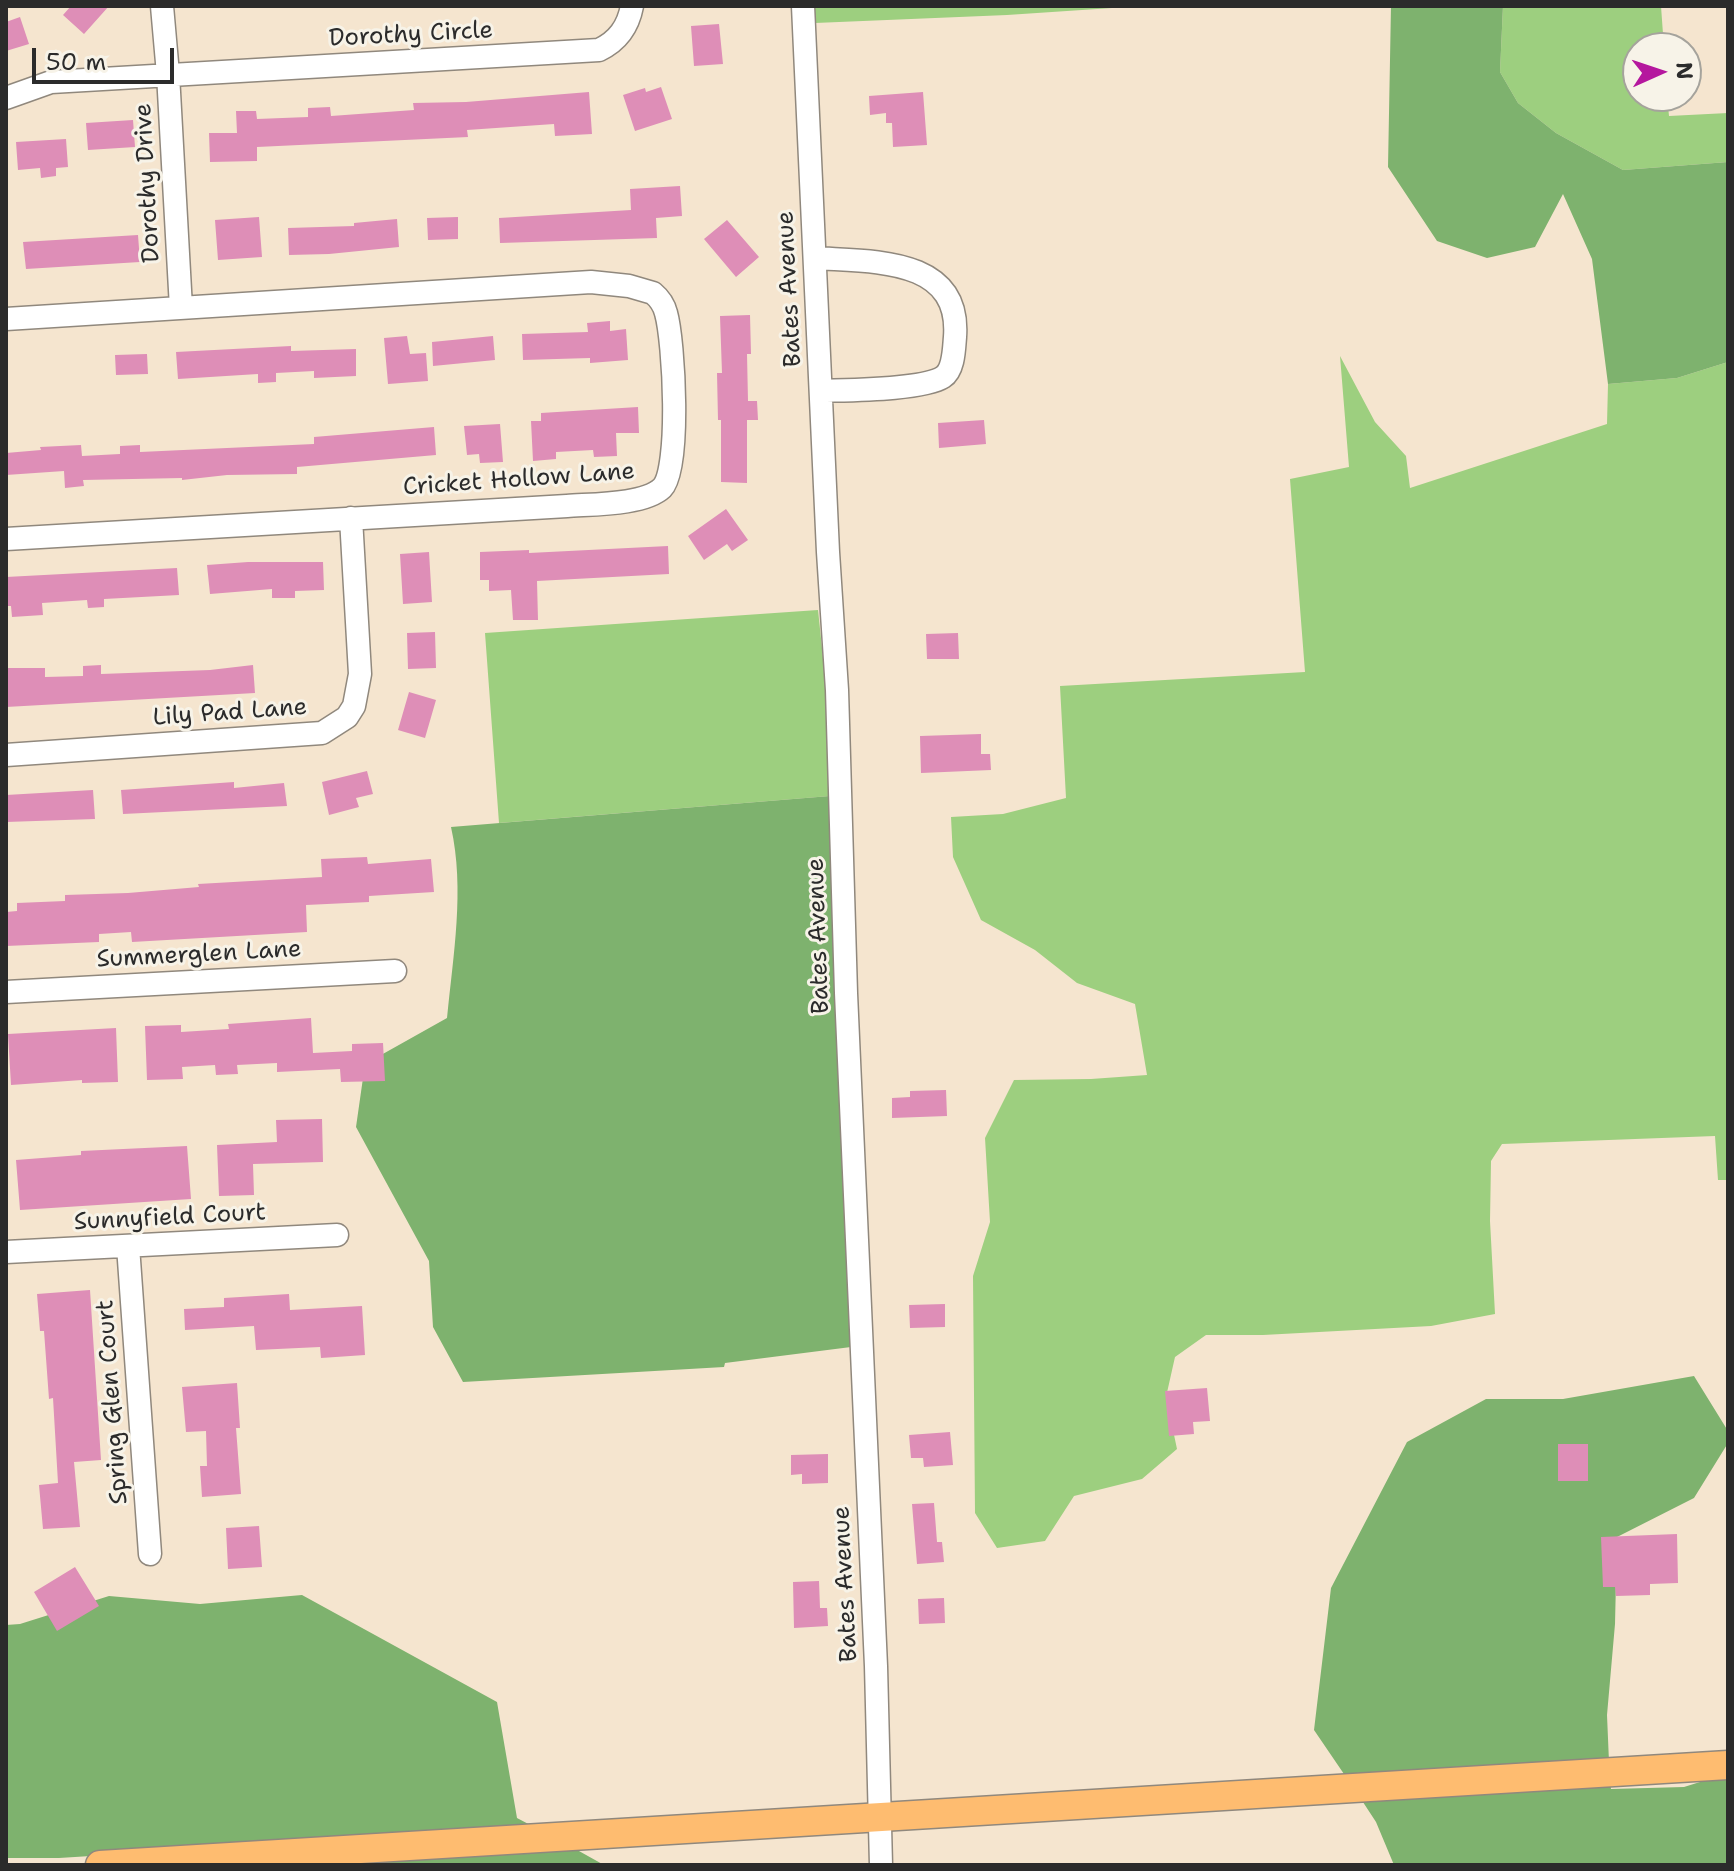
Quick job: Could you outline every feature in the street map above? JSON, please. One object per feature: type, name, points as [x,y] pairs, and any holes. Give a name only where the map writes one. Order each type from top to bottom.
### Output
[{"type":"main road","points":[[100,1865],[294,1859],[1359,1786],[1728,1765]]},
{"type":"street","name":"Dorothy Drive","points":[[162,6],[181,308]]},
{"type":"street","name":"Dorothy Circle","points":[[6,98],[51,82],[599,50],[624,30],[632,6]]},
{"type":"street","name":"Bates Avenue","points":[[803,6],[837,690],[846,993],[876,1666],[881,1865]]},
{"type":"street","points":[[815,258],[884,263],[924,273],[947,296],[955,331],[949,370],[944,377],[904,386],[821,391]]},
{"type":"street","name":"Cricket Hollow Lane","points":[[6,319],[591,282],[629,286],[653,293],[666,311],[671,342],[674,428],[666,483],[650,496],[627,500],[6,539]]},
{"type":"street","name":"Lily Pad Lane","points":[[6,755],[322,733],[335,727],[354,706],[360,674],[351,518]]},
{"type":"street","name":"Summerglen Lane","points":[[6,992],[395,971]]},
{"type":"street","name":"Sunnyfield Court","points":[[6,1252],[337,1235]]},
{"type":"street","name":"Spring Glen Court","points":[[128,1246],[150,1554]]},
{"type":"green space","points":[[814,6],[1142,6],[815,23]]},
{"type":"green space","points":[[1391,6],[1503,6],[1500,72],[1518,103],[1556,133],[1623,170],[1728,162],[1728,362],[1677,378],[1608,384],[1592,259],[1563,194],[1535,247],[1487,258],[1437,241],[1388,167]]},
{"type":"green space","points":[[1503,6],[1661,6],[1663,32],[1622,32],[1622,112],[1669,112],[1669,116],[1728,113],[1728,162],[1623,170],[1556,133],[1518,103],[1500,72]]},
{"type":"green space","points":[[1340,356],[1375,422],[1406,456],[1410,488],[1607,424],[1608,384],[1677,378],[1728,362],[1728,1180],[1718,1180],[1715,1136],[1502,1144],[1491,1161],[1490,1221],[1495,1314],[1431,1326],[1206,1335],[1175,1357],[1166,1397],[1177,1449],[1142,1479],[1074,1496],[1045,1541],[997,1548],[975,1513],[973,1276],[990,1222],[985,1138],[1014,1080],[1147,1075],[1135,1004],[1077,983],[1035,950],[981,920],[953,857],[951,817],[1003,814],[1066,798],[1060,686],[1305,672],[1290,479],[1349,467]]},
{"type":"green space","points":[[818,610],[826,686],[830,796],[499,823],[485,633]]},
{"type":"green space","points":[[830,796],[851,1347],[725,1363],[724,1367],[463,1382],[433,1327],[429,1261],[356,1127],[365,1064],[447,1018],[457,899],[451,827]]},
{"type":"green space","points":[[1694,1376],[1728,1431],[1728,1443],[1694,1498],[1617,1537],[1615,1624],[1607,1715],[1609,1762],[1346,1777],[1314,1730],[1331,1588],[1407,1442],[1486,1399],[1563,1399]]},
{"type":"green space","points":[[302,1595],[497,1702],[517,1818],[536,1828],[59,1858],[6,1858],[6,1625],[20,1624],[109,1596],[200,1604]]},
{"type":"green space","points":[[1716,1777],[1728,1778],[1728,1865],[1394,1865],[1376,1822],[1359,1796],[1610,1781],[1611,1789],[1684,1787]]},
{"type":"green space","points":[[570,1846],[604,1865],[258,1865]]},
{"type":"building","points":[[71,6],[109,6],[84,34],[63,15]]},
{"type":"building","points":[[20,17],[29,44],[6,51],[6,22]]},
{"type":"building","points":[[719,24],[723,64],[694,66],[691,26]]},
{"type":"building","points":[[661,87],[672,119],[635,131],[623,95]]},
{"type":"building","points":[[589,92],[592,134],[555,136],[554,124],[467,130],[468,137],[257,147],[257,161],[210,162],[209,133],[237,133],[236,111],[256,111],[257,119],[308,117],[308,108],[330,107],[331,116],[414,110],[413,103]]},
{"type":"building","points":[[923,92],[927,145],[893,147],[892,123],[886,123],[886,113],[870,115],[869,96]]},
{"type":"building","points":[[133,120],[135,147],[88,150],[86,123]]},
{"type":"building","points":[[66,139],[68,167],[56,168],[56,176],[41,178],[40,168],[18,170],[16,142]]},
{"type":"building","points":[[680,186],[682,216],[656,218],[657,238],[500,243],[499,218],[631,210],[630,189]]},
{"type":"building","points":[[259,217],[262,257],[218,260],[215,220]]},
{"type":"building","points":[[458,217],[458,239],[428,240],[427,218]]},
{"type":"building","points":[[397,219],[399,247],[289,255],[288,228],[354,226],[354,223]]},
{"type":"building","points":[[727,220],[759,257],[736,277],[704,239]]},
{"type":"building","points":[[138,235],[140,262],[26,269],[23,242]]},
{"type":"building","points":[[750,315],[748,401],[757,401],[758,420],[747,420],[747,483],[721,482],[717,373],[722,373],[720,316]]},
{"type":"building","points":[[610,321],[610,331],[626,329],[628,360],[590,363],[590,358],[523,360],[522,334],[588,332],[587,323]]},
{"type":"building","points":[[407,336],[410,354],[426,353],[428,381],[388,384],[384,338]]},
{"type":"building","points":[[493,336],[495,360],[433,366],[432,342]]},
{"type":"building","points":[[291,346],[291,351],[356,349],[356,376],[314,378],[314,371],[276,373],[276,382],[258,383],[258,374],[178,379],[176,352]]},
{"type":"building","points":[[147,354],[148,374],[116,375],[115,355]]},
{"type":"building","points":[[638,407],[639,433],[616,433],[617,456],[594,457],[593,450],[556,452],[556,459],[533,461],[531,421],[541,421],[541,413]]},
{"type":"building","points":[[984,420],[986,444],[939,448],[938,423]]},
{"type":"building","points":[[500,424],[503,462],[480,463],[479,454],[467,455],[464,426]]},
{"type":"building","points":[[434,427],[436,455],[297,467],[297,474],[227,475],[182,480],[83,480],[84,486],[65,488],[64,471],[6,475],[6,453],[41,450],[40,447],[81,445],[82,456],[120,454],[120,446],[140,445],[140,452],[314,444],[314,437]]},
{"type":"building","points":[[726,509],[748,540],[732,551],[727,544],[704,560],[688,536]]},
{"type":"building","points":[[668,546],[669,574],[537,581],[538,620],[513,620],[511,590],[489,591],[489,580],[480,580],[480,552],[529,550],[529,553]]},
{"type":"building","points":[[429,552],[432,602],[403,604],[400,554]]},
{"type":"building","points":[[323,562],[324,590],[295,591],[295,598],[272,598],[272,589],[210,594],[207,565]]},
{"type":"building","points":[[177,568],[179,595],[104,599],[104,607],[88,608],[87,600],[42,603],[43,615],[12,617],[11,606],[6,606],[6,577]]},
{"type":"building","points":[[435,632],[436,668],[408,669],[407,633]]},
{"type":"building","points":[[958,633],[959,659],[927,659],[926,634]]},
{"type":"building","points":[[101,665],[101,674],[210,670],[253,665],[255,693],[6,707],[6,668],[45,668],[45,677],[83,676],[83,666]]},
{"type":"building","points":[[409,692],[436,700],[425,738],[398,730]]},
{"type":"building","points":[[981,734],[981,754],[990,754],[991,770],[921,773],[920,736]]},
{"type":"building","points":[[367,771],[373,794],[356,798],[359,807],[329,815],[322,782]]},
{"type":"building","points":[[234,782],[234,788],[284,783],[287,806],[123,814],[121,790]]},
{"type":"building","points":[[93,790],[95,819],[6,822],[6,795]]},
{"type":"building","points":[[367,857],[368,864],[431,859],[434,892],[369,896],[369,902],[306,905],[307,932],[132,942],[131,932],[99,934],[99,942],[6,946],[6,912],[17,911],[17,903],[65,901],[65,895],[128,893],[199,887],[198,884],[322,877],[321,859]]},
{"type":"building","points":[[311,1018],[313,1053],[352,1051],[352,1044],[383,1043],[385,1081],[341,1082],[340,1069],[277,1072],[277,1063],[237,1065],[238,1074],[216,1075],[215,1065],[182,1067],[183,1079],[147,1080],[145,1026],[181,1025],[181,1032],[229,1029],[228,1024]]},
{"type":"building","points":[[116,1028],[118,1082],[82,1083],[82,1080],[11,1085],[8,1034]]},
{"type":"building","points":[[946,1090],[947,1116],[892,1118],[892,1098],[910,1097],[910,1091]]},
{"type":"building","points":[[322,1119],[323,1162],[253,1164],[254,1195],[219,1196],[217,1145],[277,1142],[276,1120]]},
{"type":"building","points":[[187,1146],[191,1199],[20,1210],[16,1160],[81,1155],[81,1151]]},
{"type":"building","points":[[90,1290],[101,1460],[74,1462],[80,1527],[43,1529],[39,1485],[58,1483],[53,1398],[49,1399],[44,1331],[40,1331],[37,1294]]},
{"type":"building","points":[[289,1294],[290,1310],[362,1306],[365,1355],[321,1358],[320,1347],[256,1350],[254,1326],[185,1330],[184,1309],[224,1307],[224,1298]]},
{"type":"building","points":[[945,1304],[945,1327],[910,1328],[909,1305]]},
{"type":"building","points":[[237,1383],[240,1428],[236,1428],[241,1494],[202,1497],[200,1466],[207,1466],[206,1431],[186,1432],[182,1387]]},
{"type":"building","points":[[1207,1388],[1210,1421],[1193,1422],[1194,1434],[1169,1436],[1165,1391]]},
{"type":"building","points":[[950,1432],[953,1465],[924,1467],[923,1458],[911,1458],[909,1435]]},
{"type":"building","points":[[1558,1444],[1588,1444],[1588,1481],[1558,1481]]},
{"type":"building","points":[[828,1454],[828,1483],[802,1484],[802,1474],[791,1475],[791,1455]]},
{"type":"building","points":[[934,1503],[937,1542],[942,1542],[944,1562],[917,1564],[912,1504]]},
{"type":"building","points":[[259,1526],[262,1567],[228,1569],[226,1528]]},
{"type":"building","points":[[1677,1534],[1678,1583],[1650,1584],[1650,1595],[1616,1596],[1615,1587],[1603,1587],[1601,1537]]},
{"type":"building","points":[[75,1567],[99,1606],[57,1631],[34,1592]]},
{"type":"building","points":[[819,1581],[820,1608],[827,1608],[828,1626],[794,1628],[793,1582]]},
{"type":"building","points":[[944,1598],[945,1623],[919,1624],[918,1599]]}]
